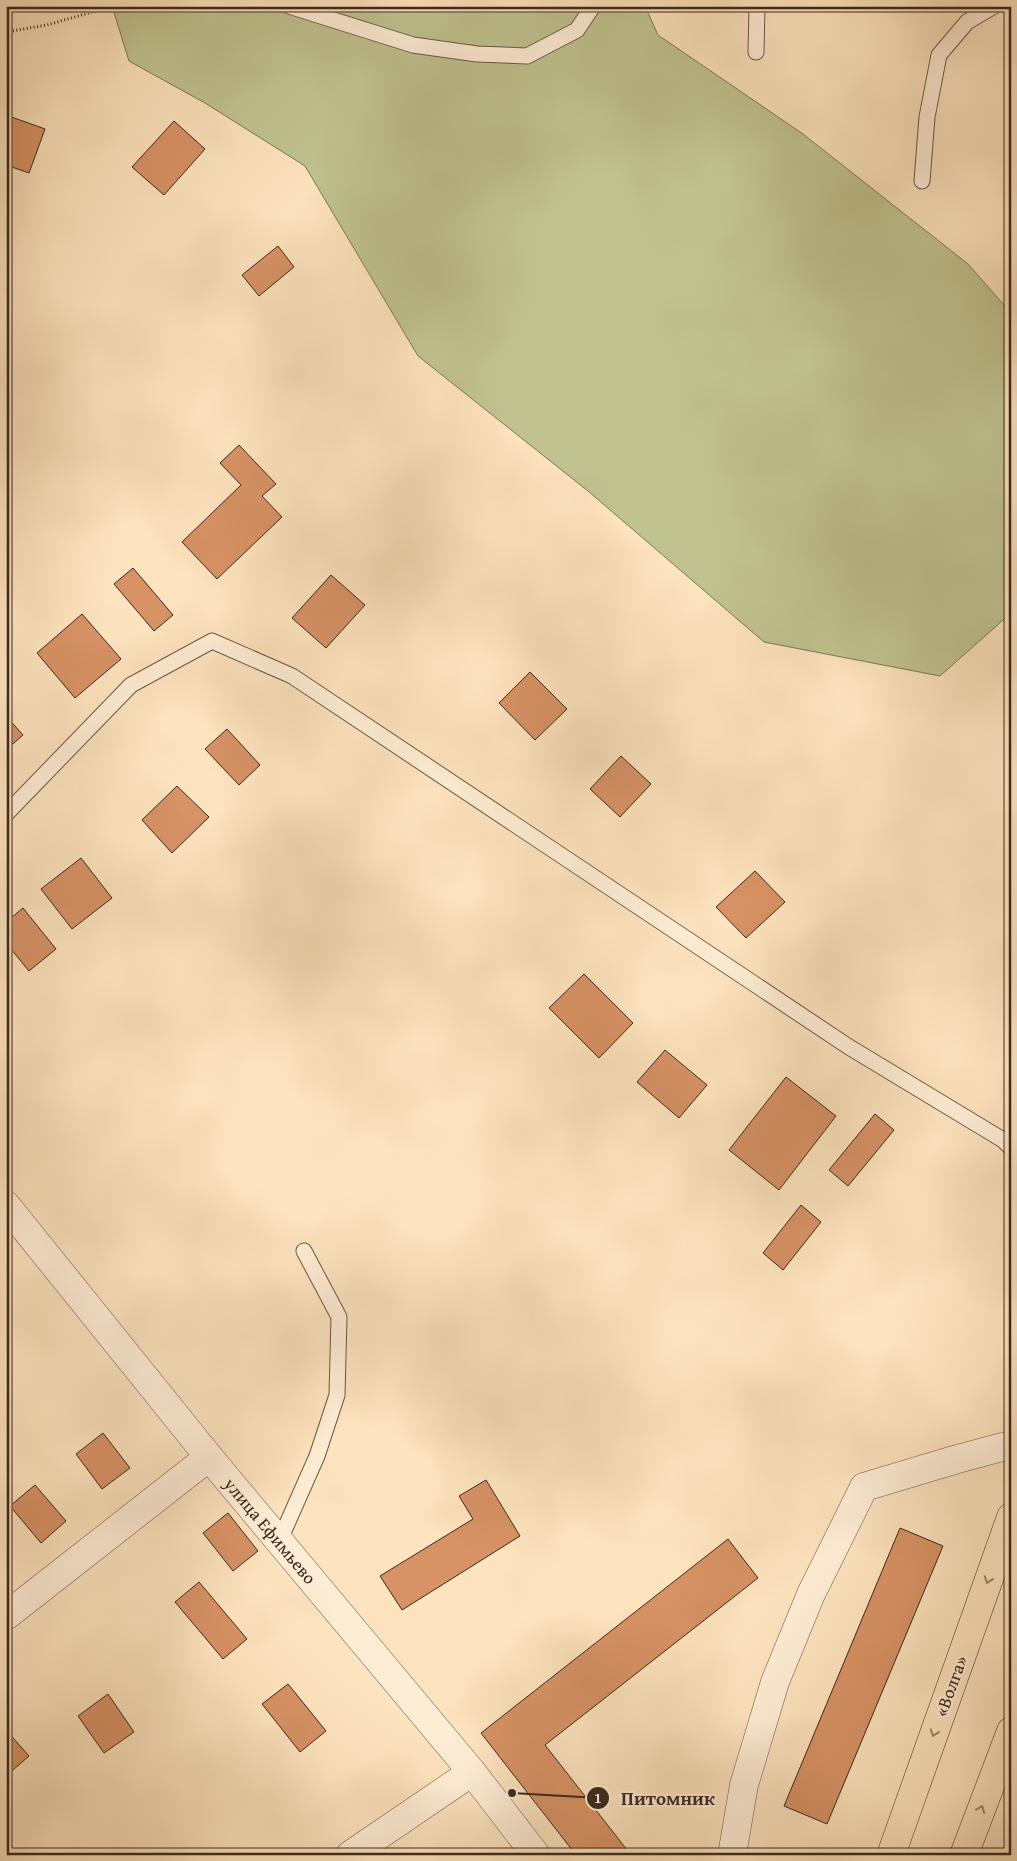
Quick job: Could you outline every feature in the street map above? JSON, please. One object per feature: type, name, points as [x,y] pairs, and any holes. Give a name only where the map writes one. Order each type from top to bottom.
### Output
[{"type":"highway","name":"«Волга»","points":[[891,1855],[1011,1518]]},
{"type":"highway","points":[[964,1855],[1011,1731]]},
{"type":"street","name":"улица Ефимьево","points":[[6,1205],[208,1457],[472,1772],[536,1855]]},
{"type":"street","points":[[732,1855],[744,1785],[775,1682],[810,1594],[864,1487],[954,1460],[1011,1447]]},
{"type":"street","points":[[6,1616],[208,1457]]},
{"type":"street","points":[[350,1855],[472,1772]]},
{"type":"lane","points":[[289,6],[413,45],[477,54],[528,56],[577,30],[593,6]]},
{"type":"lane","points":[[756,52],[757,6]]},
{"type":"lane","points":[[922,181],[927,117],[939,55],[967,22],[994,6]]},
{"type":"lane","points":[[6,814],[131,685],[212,641],[292,676],[848,1048],[1008,1143]]},
{"type":"lane","points":[[279,1542],[318,1456],[337,1395],[339,1317],[304,1252]]},
{"type":"path","points":[[6,32],[47,25],[113,6]]},
{"type":"green space","points":[[112,6],[645,6],[658,35],[803,134],[968,264],[1011,313],[1011,613],[940,676],[764,642],[588,491],[418,356],[305,166],[205,103],[129,61]]},
{"type":"building","points":[[6,115],[45,129],[29,173],[6,165]]},
{"type":"building","points":[[174,121],[205,149],[164,195],[132,167]]},
{"type":"building","points":[[278,246],[294,267],[259,296],[242,275]]},
{"type":"building","points":[[239,445],[276,484],[262,496],[282,517],[217,579],[182,542],[241,485],[220,463]]},
{"type":"building","points":[[133,568],[173,615],[154,631],[114,584]]},
{"type":"building","points":[[331,575],[365,605],[326,648],[292,618]]},
{"type":"building","points":[[82,614],[121,659],[75,698],[37,653]]},
{"type":"building","points":[[530,672],[567,709],[535,740],[499,703]]},
{"type":"building","points":[[6,716],[23,735],[6,750]]},
{"type":"building","points":[[227,729],[260,765],[239,785],[205,749]]},
{"type":"building","points":[[621,756],[651,784],[620,817],[590,789]]},
{"type":"building","points":[[177,786],[209,817],[172,853],[142,820]]},
{"type":"building","points":[[81,858],[112,898],[72,929],[41,889]]},
{"type":"building","points":[[755,871],[785,902],[746,938],[716,907]]},
{"type":"building","points":[[23,908],[56,949],[29,971],[6,943],[6,922]]},
{"type":"building","points":[[584,974],[633,1023],[599,1058],[549,1008]]},
{"type":"building","points":[[665,1050],[707,1085],[679,1118],[637,1082]]},
{"type":"building","points":[[786,1077],[836,1116],[779,1190],[729,1150]]},
{"type":"building","points":[[875,1114],[894,1130],[848,1186],[829,1170]]},
{"type":"building","points":[[801,1205],[821,1222],[783,1270],[763,1253]]},
{"type":"building","points":[[103,1433],[130,1468],[102,1489],[76,1454]]},
{"type":"building","points":[[486,1480],[520,1536],[402,1610],[380,1576],[473,1519],[459,1496]]},
{"type":"building","points":[[35,1485],[66,1521],[41,1543],[10,1506]]},
{"type":"building","points":[[228,1513],[258,1551],[233,1571],[203,1533]]},
{"type":"building","points":[[900,1528],[943,1546],[827,1824],[784,1806]]},
{"type":"building","points":[[728,1539],[758,1578],[545,1745],[631,1855],[576,1855],[481,1733]]},
{"type":"building","points":[[199,1582],[247,1639],[223,1659],[175,1602]]},
{"type":"building","points":[[288,1684],[326,1731],[300,1752],[262,1704]]},
{"type":"building","points":[[108,1694],[134,1732],[104,1753],[78,1716]]},
{"type":"building","points":[[6,1730],[29,1756],[6,1776]]},
{"type":"place","name":"Питомник","points":[[512,1793]]}]
